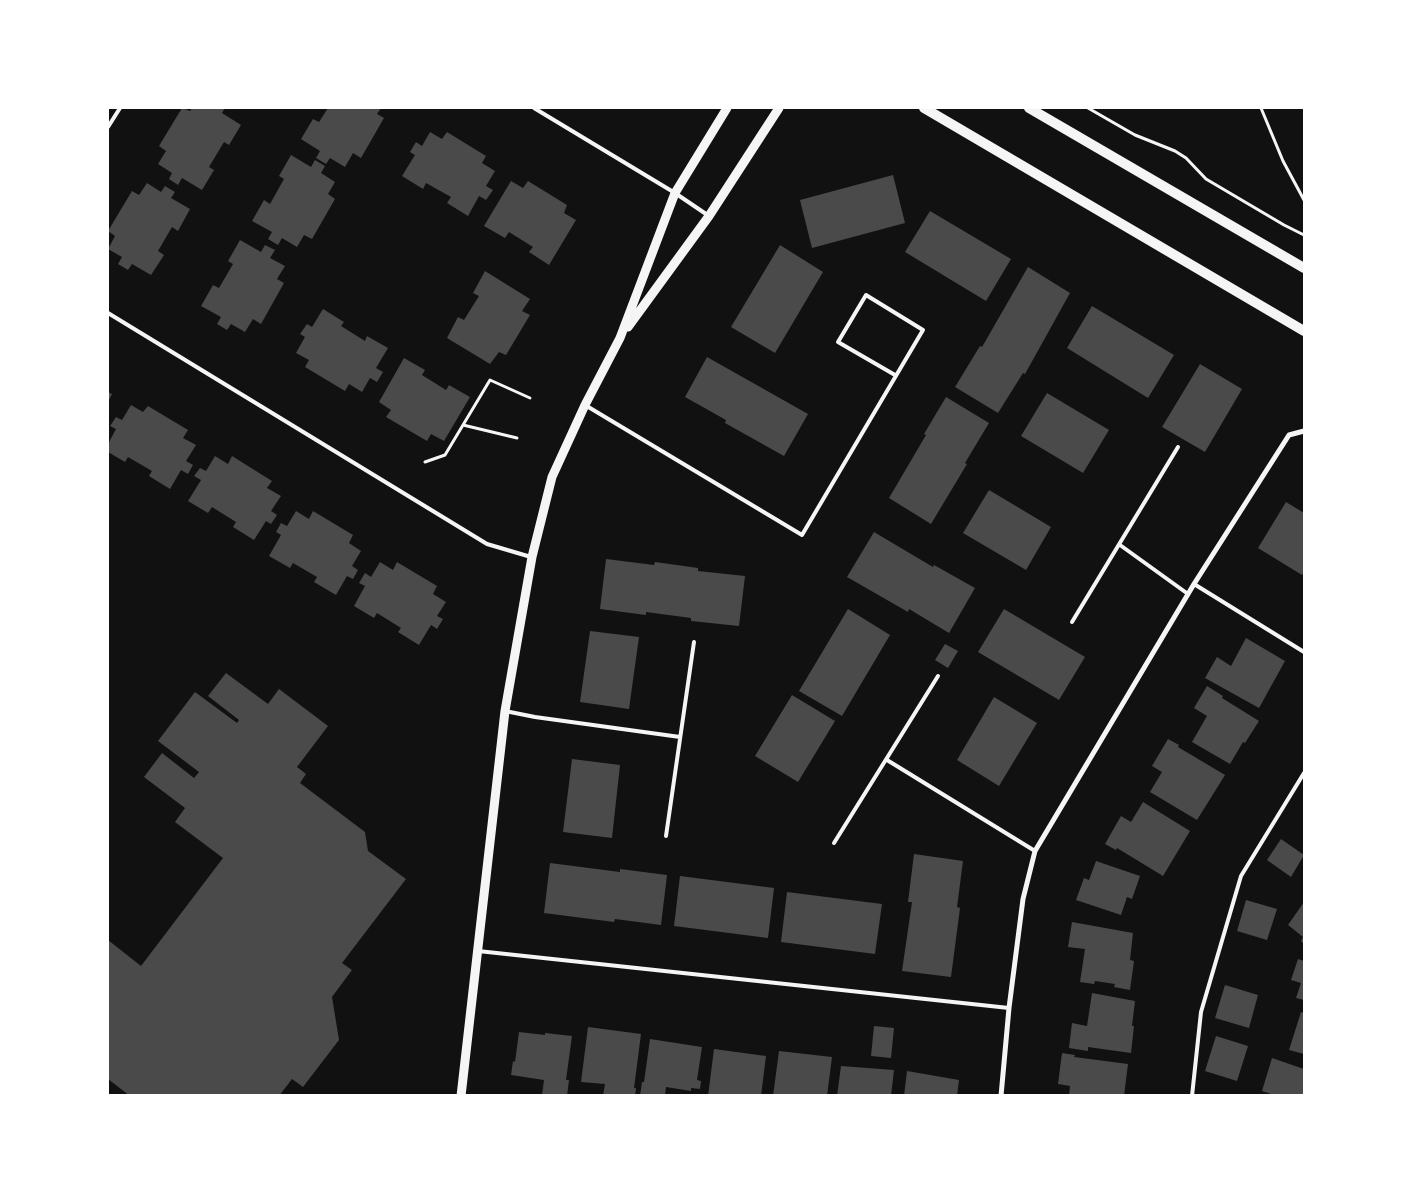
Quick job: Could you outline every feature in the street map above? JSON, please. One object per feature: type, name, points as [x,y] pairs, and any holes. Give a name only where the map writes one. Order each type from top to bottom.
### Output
[{"type":"main road","points":[[924,108],[1304,331]]},
{"type":"main road","points":[[1029,108],[1304,268]]},
{"type":"street","points":[[461,1096],[505,711],[532,557],[552,477],[584,405],[620,338],[675,193],[726,108]]},
{"type":"street","points":[[620,338],[708,216],[779,108]]},
{"type":"street","points":[[1001,1096],[1022,899],[1035,851],[1194,584],[1289,435],[1304,431]]},
{"type":"lane","points":[[108,127],[120,108]]},
{"type":"lane","points":[[534,108],[675,193],[708,216]]},
{"type":"lane","points":[[584,405],[802,535],[923,330],[866,296],[838,342],[896,375]]},
{"type":"lane","points":[[108,313],[487,544],[532,557]]},
{"type":"lane","points":[[1072,622],[1178,447]]},
{"type":"lane","points":[[1120,545],[1188,594]]},
{"type":"lane","points":[[1194,584],[1304,652]]},
{"type":"lane","points":[[666,836],[694,642]]},
{"type":"lane","points":[[834,844],[938,676]]},
{"type":"lane","points":[[505,711],[535,717],[680,737]]},
{"type":"lane","points":[[887,760],[1035,851]]},
{"type":"lane","points":[[1192,1096],[1202,1012],[1241,876],[1304,773]]},
{"type":"lane","points":[[478,951],[1010,1008]]},
{"type":"path","points":[[1088,108],[1135,135],[1175,151],[1186,158],[1206,179],[1304,235]]},
{"type":"path","points":[[1261,108],[1283,161],[1304,200]]},
{"type":"path","points":[[425,462],[444,455],[490,380],[530,398]]},
{"type":"path","points":[[463,425],[516,438]]},
{"type":"building","points":[[182,108],[190,111],[192,108],[225,108],[222,113],[241,125],[229,145],[224,142],[209,167],[214,170],[202,190],[182,178],[178,185],[169,179],[172,173],[158,164],[166,151],[159,146]]},
{"type":"building","points":[[328,108],[381,108],[377,114],[384,118],[361,158],[353,153],[345,167],[330,158],[326,164],[316,158],[320,151],[301,139],[313,119],[319,122]]},
{"type":"building","points":[[430,132],[442,139],[447,132],[486,156],[482,163],[495,171],[486,186],[493,190],[486,200],[479,196],[468,216],[447,203],[451,197],[426,183],[423,189],[402,176],[415,155],[410,152],[416,142],[422,146]]},
{"type":"building","points":[[291,155],[311,167],[315,160],[325,166],[321,173],[335,182],[328,194],[335,199],[312,239],[304,235],[297,247],[282,238],[278,245],[268,239],[272,232],[252,221],[264,200],[270,204],[284,179],[279,176]]},
{"type":"building","points":[[893,175],[905,223],[812,248],[800,200]]},
{"type":"building","points":[[511,181],[523,188],[528,181],[567,205],[564,213],[576,220],[549,265],[529,252],[533,247],[509,232],[505,238],[484,226]]},
{"type":"building","points":[[147,183],[161,192],[165,186],[175,192],[171,198],[190,209],[178,231],[172,227],[158,251],[164,255],[151,275],[132,264],[128,270],[118,264],[122,257],[108,249],[115,236],[108,231],[132,191],[139,195]]},
{"type":"building","points":[[930,211],[1011,259],[986,301],[905,252]]},
{"type":"building","points":[[240,240],[261,252],[265,245],[275,250],[270,258],[285,266],[277,279],[284,283],[261,324],[253,319],[245,332],[231,324],[227,330],[217,324],[221,317],[201,306],[213,285],[219,288],[233,264],[228,261]]},
{"type":"building","points":[[780,245],[823,272],[775,353],[731,327]]},
{"type":"building","points":[[1028,267],[1070,293],[1025,374],[1023,373],[998,413],[955,387],[980,346],[982,347]]},
{"type":"building","points":[[485,271],[530,299],[522,311],[530,315],[506,355],[499,352],[490,364],[447,338],[458,317],[464,320],[479,296],[473,293]]},
{"type":"building","points":[[1092,306],[1174,355],[1148,398],[1067,348]]},
{"type":"building","points":[[323,309],[344,322],[341,326],[365,341],[367,336],[388,348],[376,368],[383,372],[377,382],[370,378],[362,392],[349,384],[345,391],[305,367],[309,360],[296,353],[305,337],[300,334],[307,324],[312,327]]},
{"type":"building","points":[[707,357],[808,414],[784,456],[725,423],[726,420],[685,397]]},
{"type":"building","points":[[404,358],[425,370],[422,375],[446,390],[449,385],[470,397],[444,441],[431,434],[427,441],[386,417],[391,410],[379,402]]},
{"type":"building","points":[[1200,364],[1242,389],[1205,452],[1162,427]]},
{"type":"building","points":[[108,392],[112,394],[108,402]]},
{"type":"building","points":[[1047,393],[1109,430],[1083,473],[1021,436]]},
{"type":"building","points":[[946,397],[989,423],[931,524],[889,498]]},
{"type":"building","points":[[131,405],[143,412],[148,406],[188,430],[183,438],[196,445],[186,461],[193,465],[188,474],[181,470],[170,489],[149,476],[152,471],[128,457],[125,462],[108,452],[108,444],[116,429],[110,426],[116,417],[122,420]]},
{"type":"building","points":[[215,456],[228,464],[232,456],[272,481],[267,488],[281,496],[271,511],[277,515],[271,524],[266,521],[254,540],[233,527],[236,522],[212,507],[208,513],[188,501],[201,480],[194,476],[200,468],[206,471]]},
{"type":"building","points":[[989,490],[1051,527],[1026,570],[963,533]]},
{"type":"building","points":[[1286,502],[1304,513],[1304,572],[1302,575],[1258,548]]},
{"type":"building","points":[[296,511],[309,519],[313,511],[353,535],[349,543],[361,551],[352,566],[358,570],[353,579],[347,576],[336,595],[314,582],[317,577],[293,563],[290,568],[269,556],[281,535],[276,532],[281,523],[287,526]]},
{"type":"building","points":[[874,532],[933,567],[934,565],[975,588],[949,633],[909,609],[908,612],[847,577]]},
{"type":"building","points":[[606,559],[654,565],[655,562],[698,568],[698,571],[745,576],[739,626],[691,621],[691,618],[646,612],[646,615],[600,609]]},
{"type":"building","points":[[380,562],[393,570],[397,562],[437,586],[433,594],[446,602],[437,616],[443,619],[437,629],[431,625],[419,645],[398,632],[401,628],[377,613],[374,618],[354,606],[365,586],[359,583],[365,573],[371,577]]},
{"type":"building","points":[[848,609],[890,635],[842,716],[799,691]]},
{"type":"building","points":[[1004,609],[1085,657],[1059,700],[978,652]]},
{"type":"building","points":[[590,631],[639,637],[629,709],[580,702]]},
{"type":"building","points":[[1246,638],[1285,661],[1259,708],[1205,678],[1217,657],[1231,666]]},
{"type":"building","points":[[945,644],[958,651],[948,668],[935,660]]},
{"type":"building","points":[[226,673],[268,704],[279,689],[328,726],[297,767],[306,774],[300,783],[365,832],[368,851],[406,879],[342,963],[352,970],[332,997],[339,1040],[303,1087],[292,1079],[279,1096],[130,1096],[108,1079],[108,940],[141,966],[223,858],[175,822],[185,808],[144,777],[162,753],[194,778],[199,772],[158,741],[195,692],[237,723],[239,720],[208,696]]},
{"type":"building","points":[[1207,686],[1223,696],[1222,698],[1259,721],[1245,743],[1243,742],[1230,764],[1192,742],[1207,716],[1194,708]]},
{"type":"building","points":[[792,695],[835,721],[798,782],[755,756]]},
{"type":"building","points":[[994,697],[1037,723],[999,786],[957,760]]},
{"type":"building","points":[[1168,739],[1225,775],[1197,820],[1150,792],[1162,772],[1152,766]]},
{"type":"building","points":[[572,759],[620,765],[612,838],[563,832]]},
{"type":"building","points":[[1143,802],[1190,831],[1163,876],[1117,848],[1116,850],[1105,844],[1121,816],[1131,822]]},
{"type":"building","points":[[1281,839],[1304,855],[1291,877],[1267,860]]},
{"type":"building","points":[[914,854],[963,861],[957,907],[960,908],[951,977],[902,971],[912,902],[908,902]]},
{"type":"building","points":[[1096,861],[1140,876],[1132,899],[1127,897],[1121,915],[1076,900],[1084,878],[1089,880]]},
{"type":"building","points":[[550,863],[620,872],[620,869],[667,875],[661,925],[615,919],[614,922],[544,913]]},
{"type":"building","points":[[680,876],[774,888],[768,938],[674,926]]},
{"type":"building","points":[[787,892],[882,904],[875,954],[781,942]]},
{"type":"building","points":[[1246,900],[1277,909],[1267,940],[1237,931]]},
{"type":"building","points":[[1304,902],[1304,944],[1301,941],[1303,937],[1288,925]]},
{"type":"building","points":[[1072,922],[1133,933],[1130,960],[1134,961],[1130,990],[1114,987],[1115,984],[1095,981],[1094,984],[1080,982],[1085,949],[1068,947]]},
{"type":"building","points":[[1298,959],[1304,961],[1304,1000],[1296,998],[1301,983],[1291,980]]},
{"type":"building","points":[[1225,985],[1258,995],[1249,1028],[1215,1018]]},
{"type":"building","points":[[1092,993],[1135,1001],[1131,1053],[1088,1047],[1088,1051],[1069,1048],[1072,1023],[1087,1026]]},
{"type":"building","points":[[1301,1012],[1304,1013],[1304,1054],[1289,1050]]},
{"type":"building","points":[[874,1026],[894,1028],[891,1058],[871,1056]]},
{"type":"building","points":[[588,1027],[641,1034],[634,1088],[636,1088],[635,1096],[603,1096],[605,1084],[581,1082]]},
{"type":"building","points":[[519,1032],[572,1036],[566,1080],[569,1080],[567,1096],[542,1095],[544,1080],[511,1075],[513,1061],[515,1062]]},
{"type":"building","points":[[1216,1036],[1248,1046],[1237,1081],[1205,1071]]},
{"type":"building","points":[[650,1039],[702,1047],[697,1080],[701,1081],[700,1089],[691,1088],[691,1091],[666,1087],[665,1096],[640,1096],[642,1082],[644,1082]]},
{"type":"building","points":[[714,1049],[766,1056],[761,1096],[708,1096]]},
{"type":"building","points":[[779,1051],[832,1057],[827,1096],[773,1096]]},
{"type":"building","points":[[1062,1053],[1075,1055],[1074,1057],[1128,1064],[1124,1096],[1069,1096],[1070,1086],[1058,1084]]},
{"type":"building","points":[[1272,1058],[1304,1069],[1304,1096],[1277,1096],[1262,1091]]},
{"type":"building","points":[[841,1066],[894,1070],[891,1096],[837,1096]]},
{"type":"building","points":[[907,1071],[959,1080],[957,1096],[904,1096]]}]
